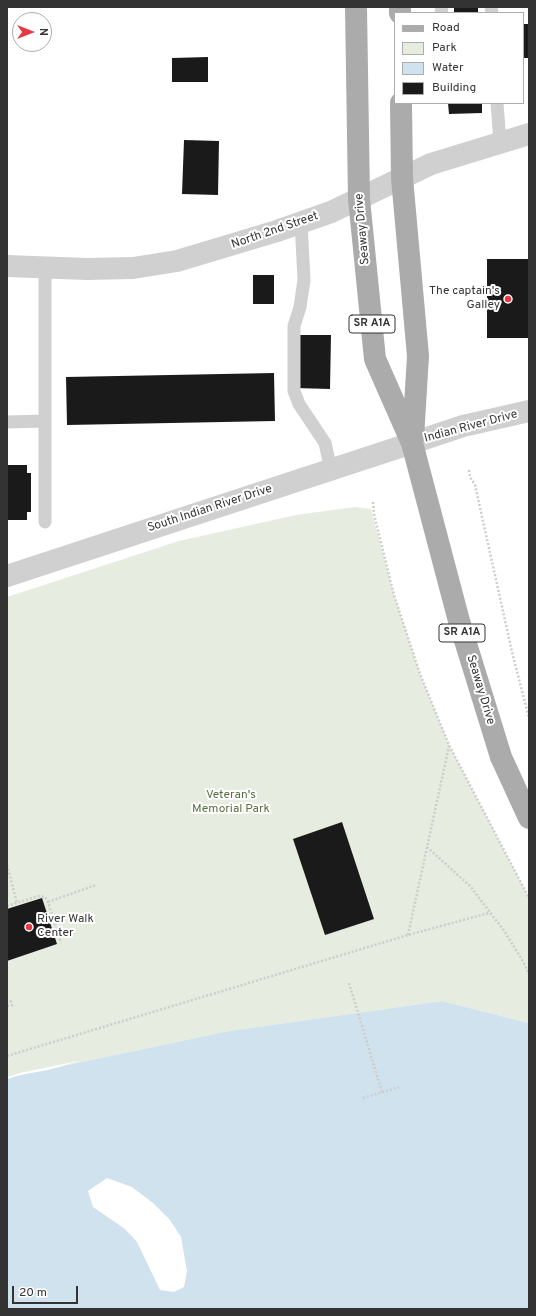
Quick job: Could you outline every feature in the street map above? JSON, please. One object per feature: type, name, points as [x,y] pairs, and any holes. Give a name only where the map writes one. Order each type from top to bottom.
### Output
[{"type":"main road","name":"Seaway Drive","points":[[356,7],[359,199],[375,359],[412,443],[461,628],[501,757],[529,818]]},
{"type":"main road","name":"Seaway Drive","points":[[401,104],[402,178],[418,356],[412,443]]},
{"type":"street","name":"North 2nd Street","points":[[7,266],[45,268],[133,268],[177,261],[302,222],[359,199],[432,164],[529,134]]},
{"type":"street","name":"Indian River Drive","points":[[412,443],[463,426],[529,411]]},
{"type":"street","name":"South Indian River Drive","points":[[7,576],[412,443]]},
{"type":"lane","points":[[497,104],[500,142]]},
{"type":"lane","points":[[302,222],[304,280],[300,307],[294,326],[294,391],[299,404],[325,443],[331,470]]},
{"type":"lane","points":[[45,268],[45,522]]},
{"type":"lane","points":[[7,422],[45,421]]},
{"type":"path","points":[[469,470],[470,477],[475,485],[512,652],[529,718]]},
{"type":"path","points":[[373,502],[374,514],[394,595],[420,674],[449,745],[529,898]]},
{"type":"path","points":[[408,936],[449,745]]},
{"type":"path","points":[[427,847],[470,886],[489,913],[505,932],[529,974]]},
{"type":"path","points":[[7,866],[17,903]]},
{"type":"path","points":[[48,902],[96,885]]},
{"type":"path","points":[[7,906],[39,896],[45,897],[61,943]]},
{"type":"path","points":[[7,1056],[489,913]]},
{"type":"path","points":[[349,984],[382,1092]]},
{"type":"path","points":[[7,1006],[12,1005],[10,998]]},
{"type":"path","points":[[363,1098],[400,1087]]},
{"type":"green space","name":"Veteran's Memorial Park","points":[[355,507],[371,509],[394,595],[420,674],[449,745],[529,898],[529,1023],[442,1001],[229,1031],[7,1079],[7,597],[179,541],[296,515]]},
{"type":"water","points":[[442,1001],[529,1023],[529,1309],[7,1309],[7,1079],[229,1031]]},
{"type":"pier","points":[[83,1060],[48,1070],[7,1079],[7,1077],[20,1073]]},
{"type":"pier","points":[[107,1178],[132,1187],[153,1203],[170,1220],[181,1237],[187,1271],[184,1287],[174,1292],[160,1290],[137,1242],[125,1229],[93,1207],[88,1191]]},
{"type":"building","points":[[454,7],[478,7],[478,12],[454,12]]},
{"type":"building","points":[[524,24],[529,24],[529,58],[524,58]]},
{"type":"building","points":[[208,57],[208,82],[172,82],[172,58]]},
{"type":"building","points":[[448,104],[482,104],[482,113],[449,114]]},
{"type":"building","points":[[184,140],[219,141],[218,195],[182,194]]},
{"type":"building","name":"The captain's Galley","points":[[487,259],[529,259],[529,338],[487,338]]},
{"type":"building","points":[[253,275],[274,275],[274,304],[253,304]]},
{"type":"building","points":[[296,335],[331,335],[330,389],[295,388]]},
{"type":"building","points":[[274,373],[275,421],[67,425],[66,377]]},
{"type":"building","points":[[7,465],[27,465],[27,473],[31,473],[31,512],[27,512],[27,520],[7,520]]},
{"type":"building","points":[[342,822],[374,919],[325,935],[293,839]]},
{"type":"building","name":"River Walk Center","points":[[42,898],[57,944],[7,961],[7,909]]},
{"type":"place","name":"The captain's Galley","points":[[508,299]]},
{"type":"place","name":"River Walk Center","points":[[29,927]]}]
